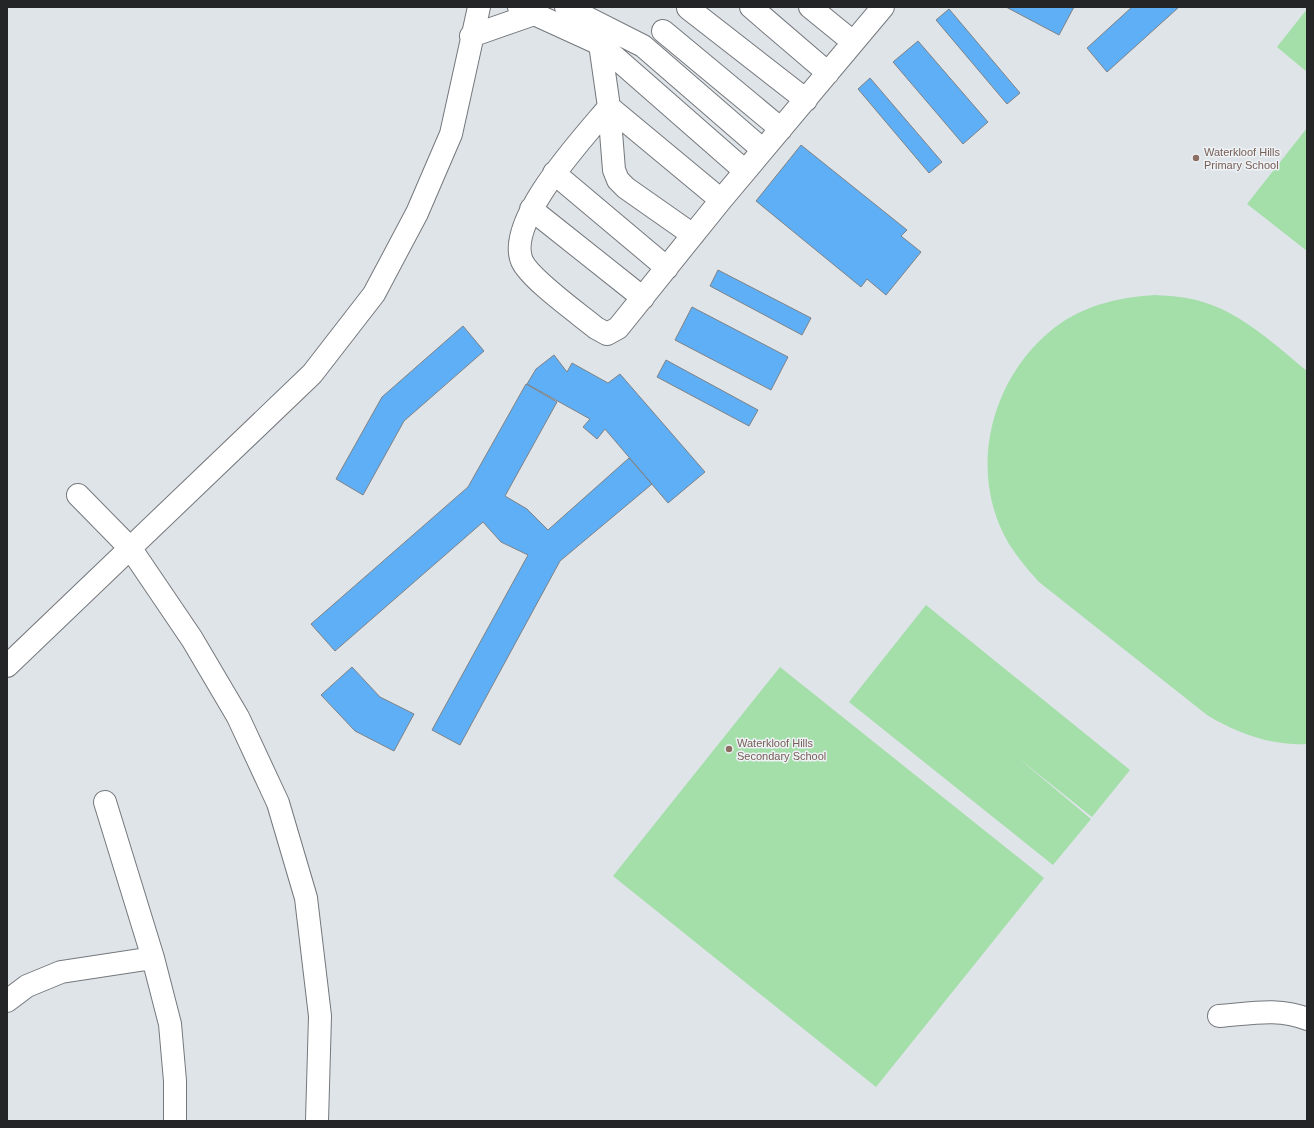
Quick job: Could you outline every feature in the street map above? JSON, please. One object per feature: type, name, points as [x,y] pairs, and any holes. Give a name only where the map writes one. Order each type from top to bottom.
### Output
[{"type":"street","points":[[7,666],[131,549],[172,507],[312,374],[374,294],[417,213],[450,134],[471,36],[479,7]]},
{"type":"street","points":[[566,7],[643,46],[763,150]]},
{"type":"street","points":[[751,7],[828,73]]},
{"type":"street","points":[[810,7],[854,42]]},
{"type":"street","points":[[643,46],[689,8],[806,100]]},
{"type":"street","points":[[471,36],[527,11],[600,44],[745,171]]},
{"type":"street","points":[[609,107],[554,173],[531,209],[519,246],[522,261],[532,275],[596,328],[607,334],[618,328],[721,200],[854,42],[872,11]]},
{"type":"street","points":[[663,31],[780,130]]},
{"type":"street","points":[[600,44],[609,107],[614,170],[618,180],[626,188],[693,235]]},
{"type":"street","points":[[609,107],[721,200]]},
{"type":"street","points":[[554,173],[667,268]]},
{"type":"street","points":[[531,209],[643,298]]},
{"type":"street","points":[[78,495],[131,549],[192,638],[238,717],[278,803],[306,898],[320,1016],[317,1121]]},
{"type":"street","points":[[105,802],[153,958],[170,1024],[175,1081],[175,1121]]},
{"type":"street","points":[[7,1001],[27,986],[62,972],[153,958]]},
{"type":"street","points":[[1219,1016],[1271,1011],[1295,1013],[1307,1019]]},
{"type":"green space","points":[[1307,9],[1307,72],[1277,47]]},
{"type":"green space","points":[[1307,128],[1307,251],[1247,204]]},
{"type":"green space","points":[[1155,295],[1197,300],[1218,307],[1232,314],[1258,331],[1307,371],[1307,744],[1280,743],[1255,737],[1242,733],[1207,715],[1039,582],[1023,564],[1009,544],[996,515],[989,485],[988,454],[993,424],[1003,395],[1018,367],[1037,343],[1072,316],[1094,306],[1118,300]]},
{"type":"green space","points":[[926,605],[1130,770],[1092,817],[1017,757],[1091,819],[1053,865],[849,702]]},
{"type":"green space","points":[[780,667],[1044,878],[876,1087],[613,876]]},
{"type":"building","points":[[1006,7],[1074,7],[1059,35]]},
{"type":"building","points":[[1132,7],[1179,7],[1107,72],[1087,48]]},
{"type":"building","points":[[949,9],[1020,93],[1007,104],[936,20]]},
{"type":"building","points":[[918,41],[988,122],[963,144],[893,62]]},
{"type":"building","points":[[870,78],[942,162],[929,173],[858,89]]},
{"type":"building","points":[[801,145],[907,230],[901,236],[921,252],[886,295],[867,279],[861,287],[756,201]]},
{"type":"building","points":[[718,270],[811,318],[802,335],[710,286]]},
{"type":"building","points":[[692,307],[788,357],[771,390],[675,340]]},
{"type":"building","points":[[463,326],[484,351],[404,421],[363,495],[336,479],[382,397]]},
{"type":"building","points":[[554,355],[567,372],[572,363],[608,383],[620,374],[705,472],[668,503],[605,429],[597,439],[583,427],[590,419],[527,384],[536,369]]},
{"type":"building","points":[[666,360],[758,410],[749,426],[657,377]]},
{"type":"building","points":[[526,384],[557,402],[505,496],[527,509],[548,530],[629,458],[652,484],[560,561],[460,745],[432,730],[528,555],[501,542],[483,522],[335,651],[311,624],[468,487]]},
{"type":"building","points":[[352,667],[380,697],[414,714],[394,751],[355,731],[321,695]]},
{"type":"place","name":"Waterkloof Hills Primary School","points":[[1196,158]]},
{"type":"place","name":"Waterkloof Hills Secondary School","points":[[729,749]]}]
